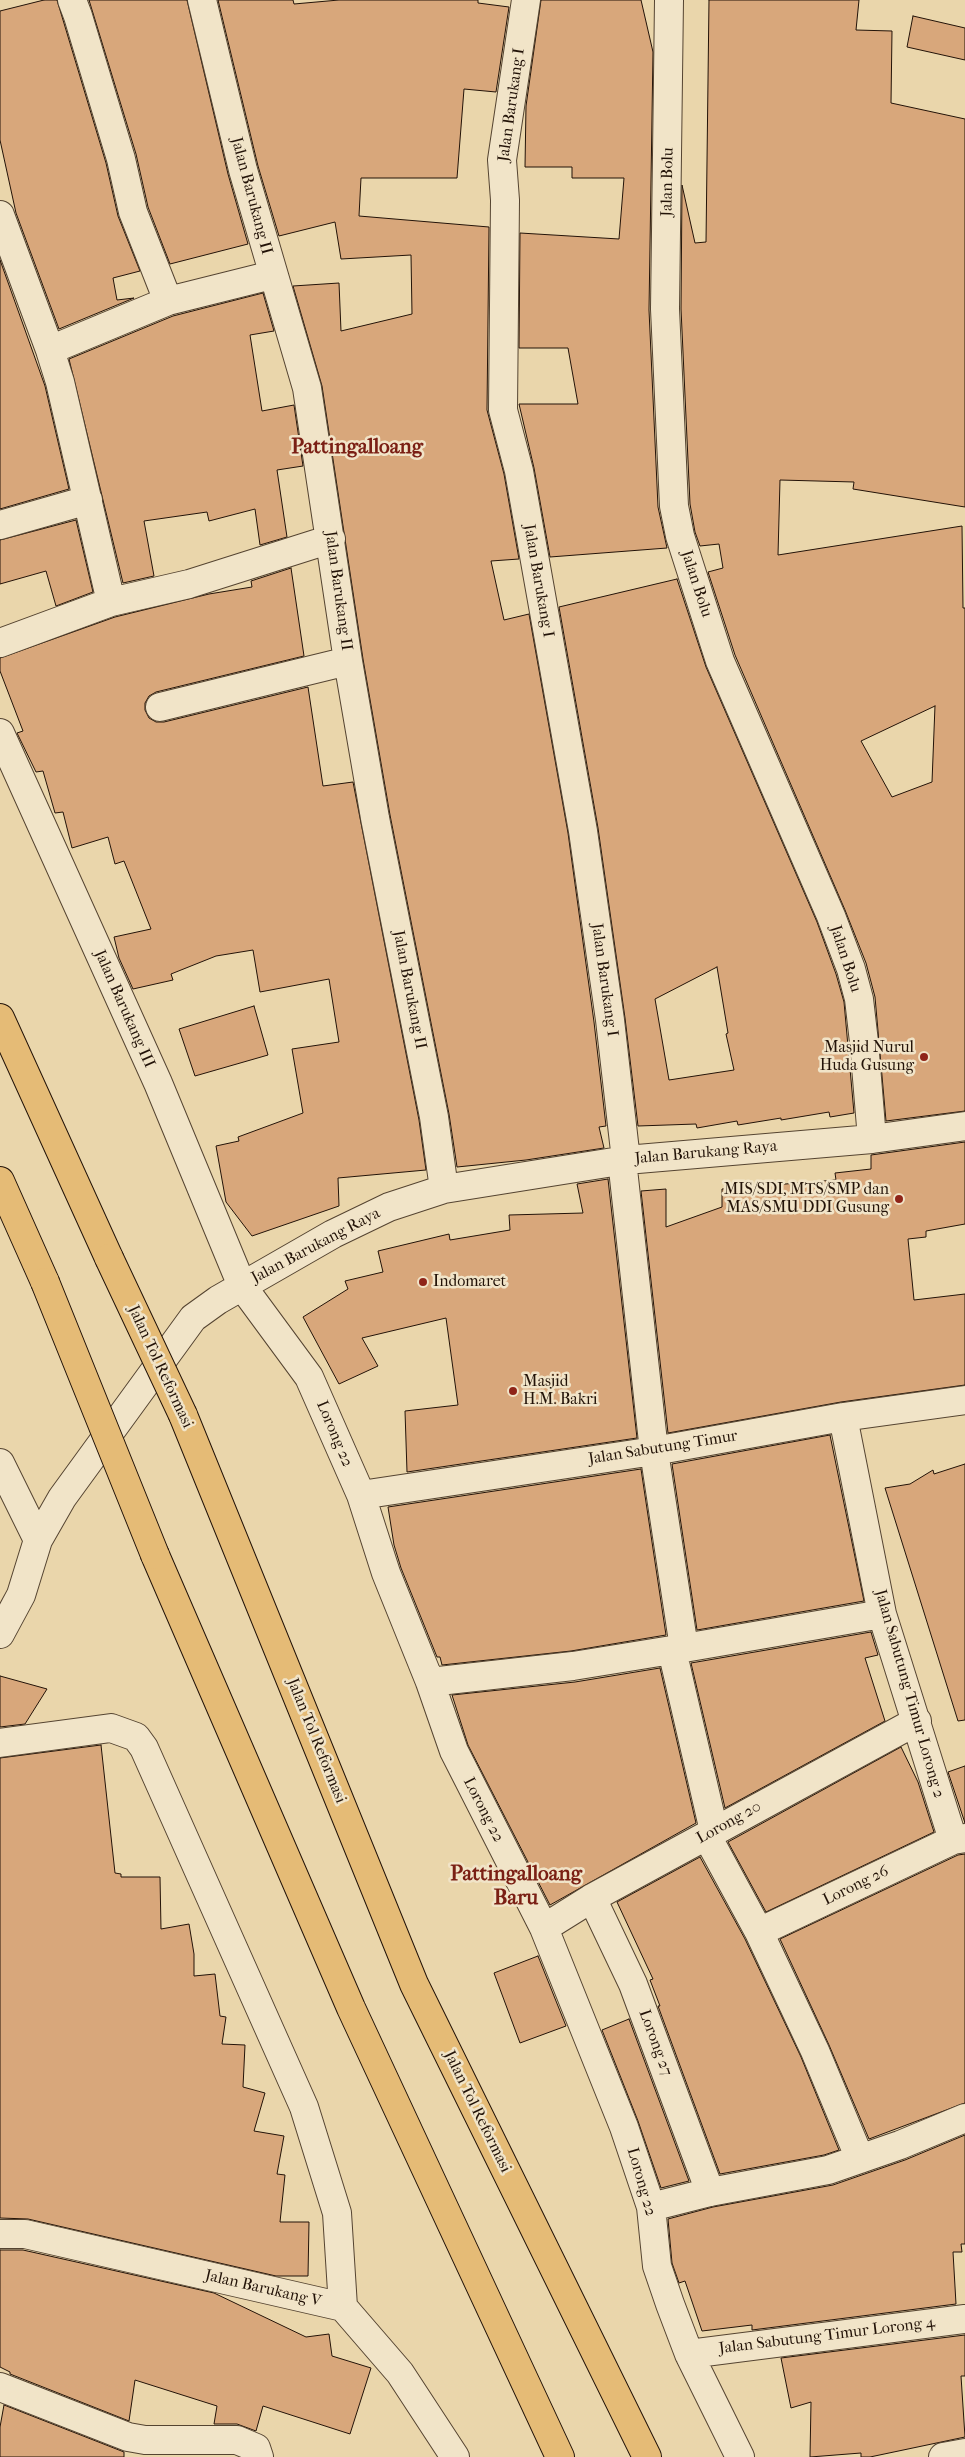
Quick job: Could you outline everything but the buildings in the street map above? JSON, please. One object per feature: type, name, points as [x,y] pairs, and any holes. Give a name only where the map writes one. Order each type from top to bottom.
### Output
[{"type":"highway","name":"Jalan Tol Reformasi","points":[[0,1018],[109,1258],[184,1415],[414,1984],[647,2457]]},
{"type":"highway","points":[[0,1180],[45,1282],[155,1555],[351,2008],[560,2457]]},
{"type":"street","points":[[72,0],[121,159],[133,212],[168,301]]},
{"type":"street","name":"Jalan Barukang II","points":[[202,0],[243,170],[272,275],[307,388],[348,661],[375,818],[434,1117],[444,1189]]},
{"type":"street","name":"Jalan Barukang I","points":[[526,0],[502,160],[505,200],[503,410],[519,471],[583,831],[610,1020],[654,1451],[678,1649],[710,1833],[815,2051],[860,2159]]},
{"type":"street","name":"Jalan Bolu","points":[[669,0],[665,309],[674,506],[680,536],[720,661],[831,916],[852,969],[859,999],[872,1139]]},
{"type":"street","points":[[0,215],[50,350],[88,500],[111,602]]},
{"type":"street","points":[[50,350],[168,301],[272,275]]},
{"type":"street","points":[[0,525],[88,500]]},
{"type":"street","points":[[0,643],[111,602],[189,584],[330,538]]},
{"type":"street","points":[[160,707],[348,661]]},
{"type":"street","name":"Jalan Barukang III","points":[[0,733],[158,1083],[242,1286]]},
{"type":"street","name":"Jalan Barukang Raya","points":[[0,1634],[20,1595],[38,1540],[62,1498],[193,1318],[242,1286],[333,1234],[389,1207],[444,1189],[624,1160],[872,1139],[965,1126]]},
{"type":"street","name":"Lorong 22","points":[[242,1286],[309,1377],[361,1495],[386,1573],[430,1682],[454,1751],[473,1792],[544,1928],[624,2127],[651,2207],[658,2266],[688,2354],[740,2457]]},
{"type":"street","name":"Jalan Sabutung Timur","points":[[361,1495],[654,1451],[843,1417],[965,1400]]},
{"type":"street","name":"Jalan Sabutung Timur Lorong 2","points":[[843,1417],[882,1614],[917,1722],[959,1839]]},
{"type":"street","points":[[0,1464],[38,1540]]},
{"type":"street","points":[[430,1682],[573,1666],[882,1614]]},
{"type":"street","name":"Lorong 20","points":[[544,1928],[592,1898],[917,1722]]},
{"type":"street","points":[[0,1743],[111,1728],[136,1738],[144,1748],[304,2107],[337,2212],[343,2307]]},
{"type":"street","name":"Lorong 26","points":[[759,1932],[959,1839]]},
{"type":"street","name":"Lorong 27","points":[[592,1898],[633,1984],[710,2192]]},
{"type":"street","points":[[651,2207],[710,2192],[828,2170],[900,2146],[965,2118]]},
{"type":"street","name":"Jalan Barukang V","points":[[0,2234],[25,2234],[343,2307],[400,2373],[455,2457]]},
{"type":"street","name":"Jalan Sabutung Timur Lorong 4","points":[[688,2354],[965,2319]]},
{"type":"street","points":[[0,2387],[128,2437],[144,2440],[237,2440],[256,2448],[260,2457]]},
{"type":"street","points":[[943,2457],[965,2453]]},
{"type":"place","name":"Masjid Nurul Huda Gusung","points":[[924,1057]]},
{"type":"place","name":"MIS/SDI, MTS/SMP dan MAS/SMU DDI Gusung","points":[[899,1199]]},
{"type":"place","name":"Indomaret","points":[[423,1282]]},
{"type":"place","name":"Masjid H.M. Bakri","points":[[513,1391]]},
{"type":"district","name":"Pattingalloang","points":[[357,448]]},
{"type":"district","name":"Pattingalloang Baru","points":[[516,1887]]}]
